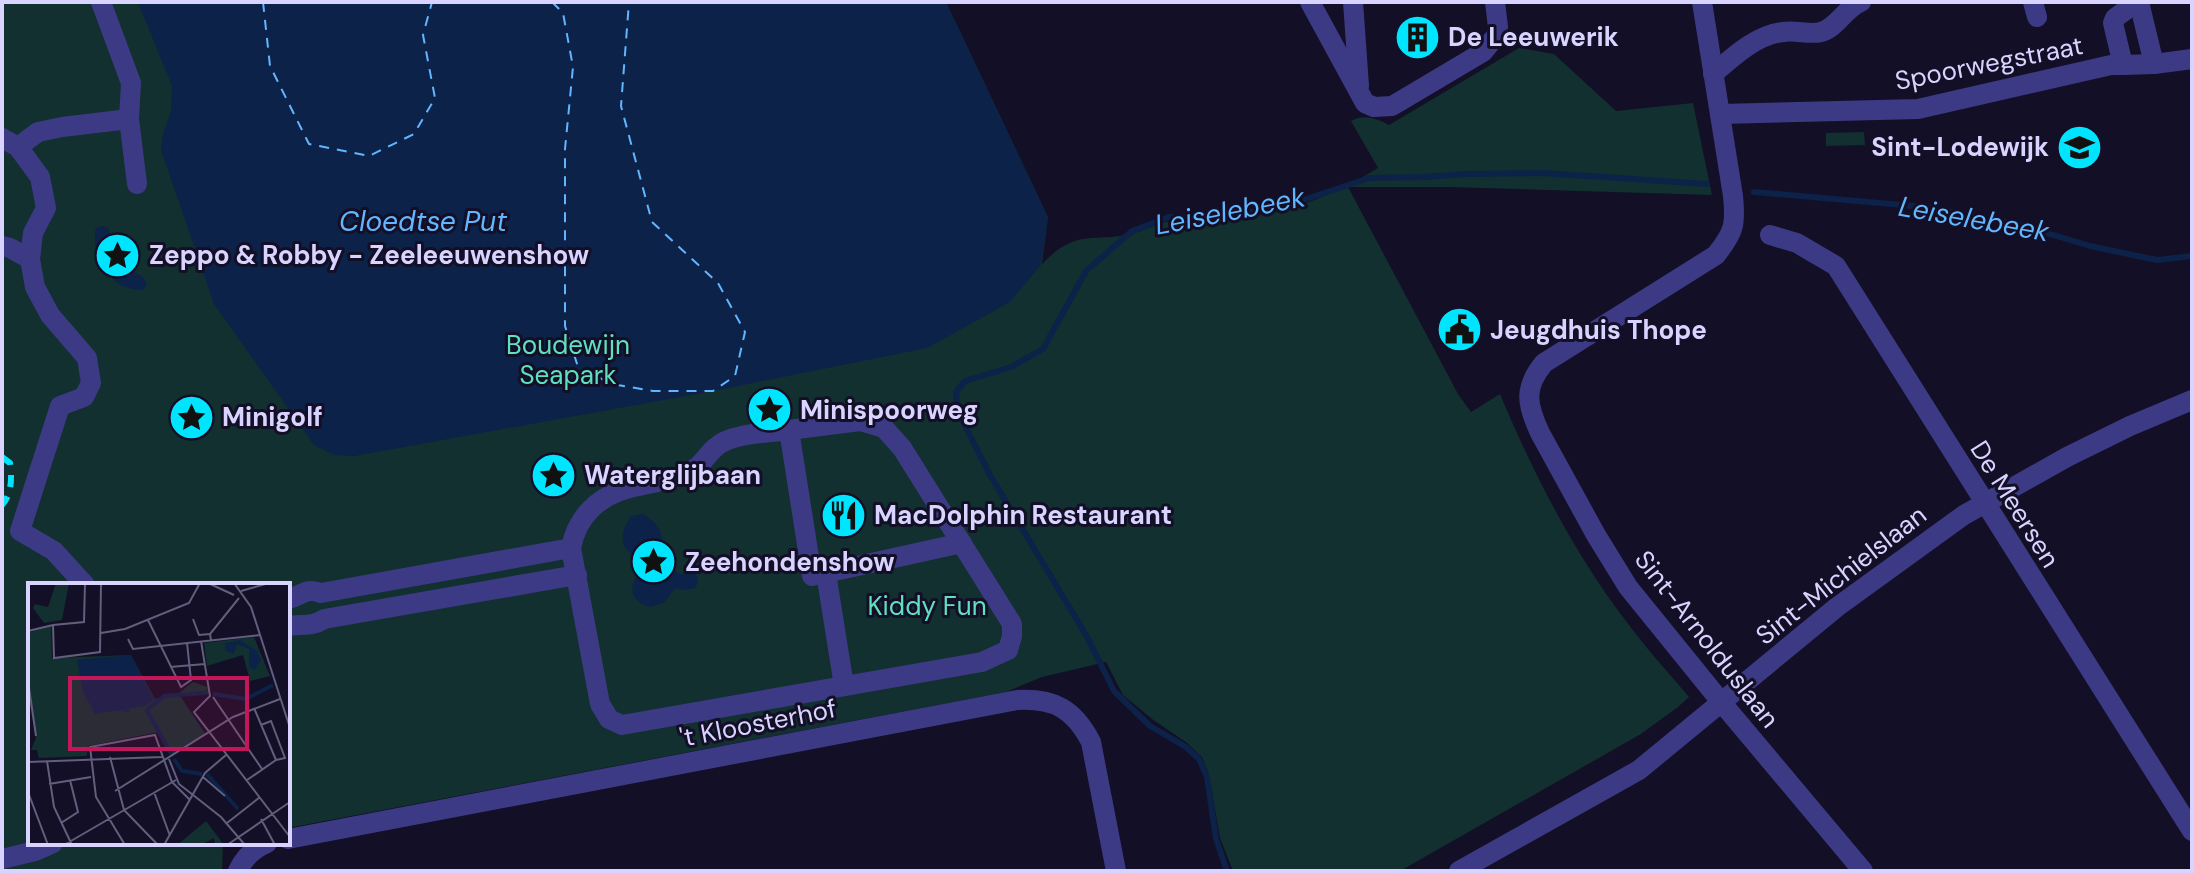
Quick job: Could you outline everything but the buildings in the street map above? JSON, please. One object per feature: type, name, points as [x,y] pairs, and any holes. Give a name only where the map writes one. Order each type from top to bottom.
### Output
[{"type":"street","points":[[101,2],[131,83],[129,119],[137,184]]},
{"type":"street","points":[[1310,2],[1359,94],[1365,103],[1374,107],[1392,106],[1483,52],[1496,36],[1495,2]]},
{"type":"street","points":[[1353,2],[1359,94]]},
{"type":"street","name":"Sint-Arnolduslaan","points":[[1702,2],[1735,217],[1730,236],[1716,255],[1544,363],[1534,375],[1529,402],[1540,433],[1622,577],[1647,612],[1863,871]]},
{"type":"street","points":[[1713,74],[1761,38],[1781,32],[1818,34],[1861,2]]},
{"type":"street","name":"Spoorwegstraat","points":[[2123,65],[2113,23],[2115,18],[2138,2],[2154,64]]},
{"type":"street","name":"Spoorwegstraat","points":[[1720,114],[1918,109],[2111,65],[2192,59]]},
{"type":"street","points":[[83,583],[54,551],[11,530],[60,406],[84,397],[91,383],[87,358],[50,315],[35,287],[30,259],[33,233],[46,208],[40,177],[10,143],[62,127],[129,119]]},
{"type":"street","name":"De Meersen","points":[[1770,235],[1797,243],[1836,266],[2192,831]]},
{"type":"street","points":[[2,246],[30,259]]},
{"type":"street","name":"Sint-Michielslaan","points":[[1459,871],[1639,770],[1858,591],[1946,527],[2067,457],[2192,400]]},
{"type":"street","points":[[860,421],[884,428],[902,448],[962,543],[1012,624],[1008,650],[982,662],[622,725],[609,719],[600,704],[571,548],[578,525],[599,501],[615,491],[668,479],[695,469],[718,445],[732,438],[860,421]]},
{"type":"street","points":[[789,430],[812,576],[962,543]]},
{"type":"street","points":[[571,548],[321,593],[312,590],[303,592],[292,598],[295,625],[310,625],[324,619],[577,575]]},
{"type":"street","points":[[826,573],[844,686]]},
{"type":"street","points":[[321,593],[327,601],[328,610],[324,619]]},
{"type":"street","name":"'t Kloosterhof","points":[[290,839],[1034,699],[1053,703],[1069,712],[1083,726],[1091,742],[1116,871]]},
{"type":"street","points":[[2,859],[33,845]]},
{"type":"street","points":[[238,871],[241,862],[252,850],[263,845]]},
{"type":"green space","name":"Boudewijn Seapark","points":[[2,2],[946,2],[1048,217],[1042,264],[1074,241],[1131,234],[1167,222],[1264,215],[1329,194],[1378,168],[1351,121],[1370,118],[1389,125],[1519,48],[1554,54],[1616,111],[1693,103],[1712,195],[1348,187],[1458,394],[1471,412],[1500,394],[1541,483],[1589,568],[1633,631],[1689,697],[1641,734],[1400,871],[1233,871],[1220,838],[1209,775],[1202,757],[1123,695],[1106,662],[1042,677],[1006,692],[290,828],[290,583],[28,583],[28,845],[223,845],[222,871],[2,871]]},
{"type":"green space","points":[[1864,132],[1865,145],[1826,146],[1826,133]]},
{"type":"water","name":"Cloedtse Put","points":[[138,2],[946,2],[1048,217],[1041,265],[1010,302],[927,348],[713,391],[355,456],[334,455],[314,445],[214,304],[161,150],[171,111],[172,86]]},
{"type":"water","points":[[96,228],[108,228],[116,260],[144,279],[147,284],[144,289],[122,286],[106,271],[96,250],[95,239]]},
{"type":"water","points":[[642,514],[658,526],[660,532],[661,543],[653,560],[669,565],[679,574],[689,571],[698,578],[696,588],[675,588],[665,602],[651,607],[636,600],[632,589],[646,564],[645,559],[631,554],[623,540],[631,516]]},
{"type":"waterway","name":"Leiselebeek","points":[[1227,871],[1216,839],[1207,777],[1199,759],[1186,747],[1150,726],[1114,691],[1086,635],[990,475],[957,410],[956,392],[965,381],[1011,367],[1043,349],[1086,271],[1132,231],[1169,217],[1222,216],[1276,209],[1369,178],[1544,173],[1707,184]]},
{"type":"waterway","name":"Leiselebeek","points":[[1754,192],[1925,207],[2017,224],[2090,246],[2157,260],[2192,256]]},
{"type":"ferry route","points":[[263,2],[270,66],[309,144],[369,156],[414,134],[435,98],[423,35],[432,2]]},
{"type":"ferry route","points":[[552,2],[563,13],[573,67],[565,149],[565,326],[578,367],[612,384],[653,391],[713,391],[735,376],[745,332],[718,283],[652,222],[621,106],[629,2]]},
{"type":"railway","points":[[2,457],[10,463],[11,474],[9,491],[2,505]]},
{"type":"place","name":"De Leeuwerik","points":[[1417,37]]},
{"type":"place","name":"Sint-Lodewijk","points":[[2080,147]]},
{"type":"place","name":"Zeppo & Robby - Zeeleeuwenshow","points":[[118,255]]},
{"type":"place","name":"Jeugdhuis Thope","points":[[1459,330]]},
{"type":"place","name":"Minispoorweg","points":[[769,410]]},
{"type":"place","name":"Minigolf","points":[[191,417]]},
{"type":"place","name":"Waterglijbaan","points":[[553,475]]},
{"type":"place","name":"MacDolphin Restaurant","points":[[843,515]]},
{"type":"place","name":"Zeehondenshow","points":[[654,562]]},
{"type":"park label","name":"Kiddy Fun","points":[[927,606]]}]
